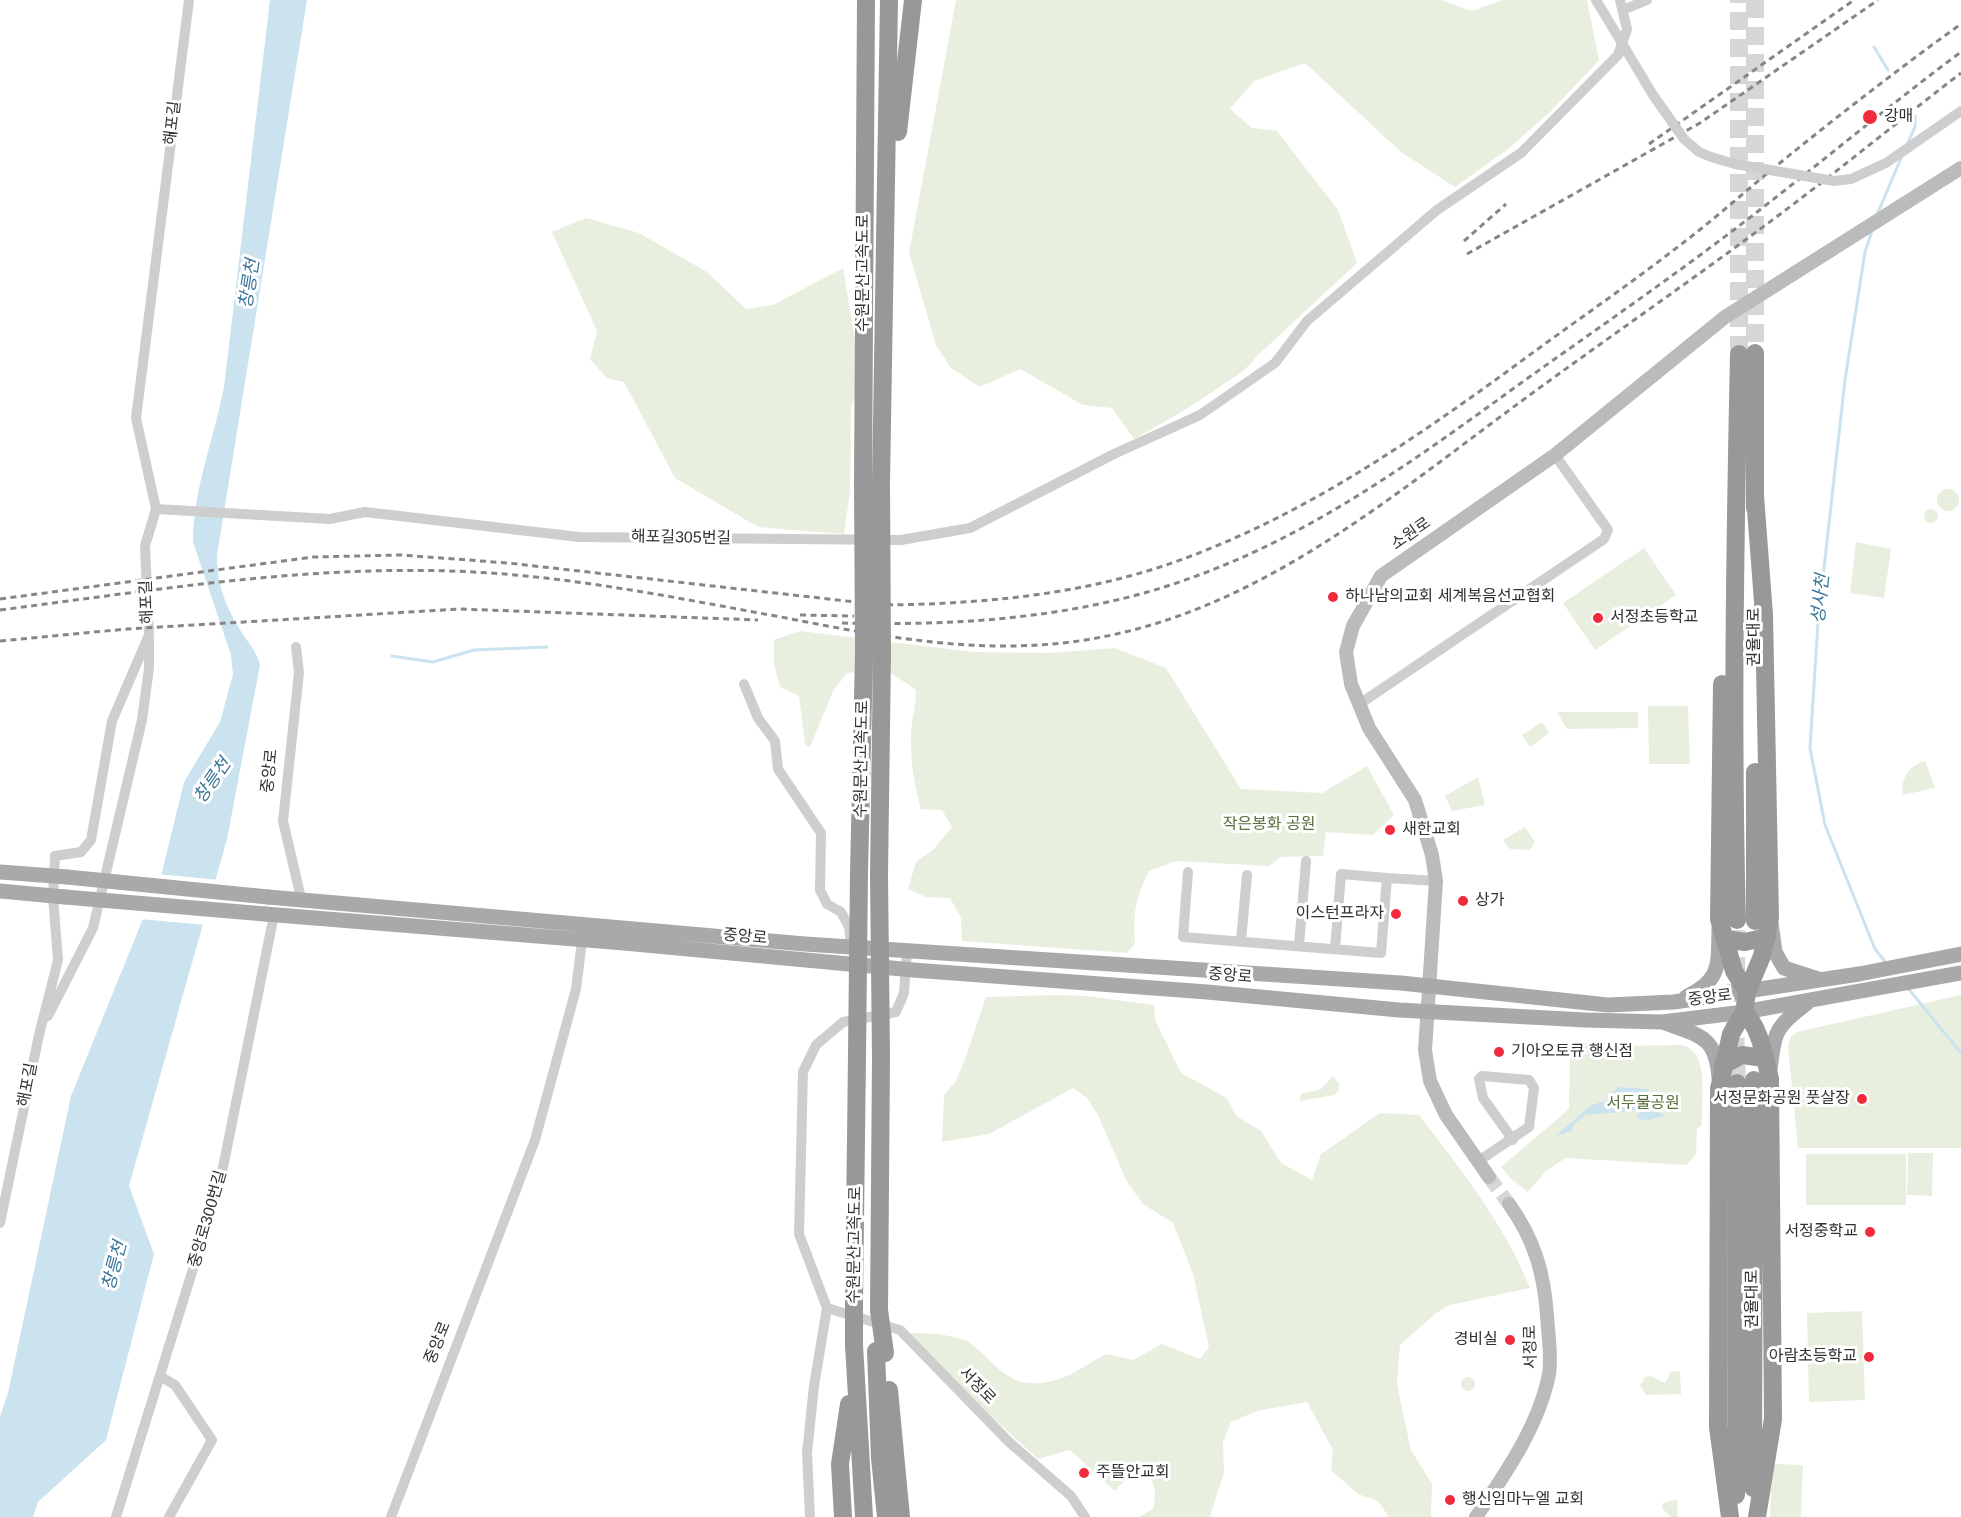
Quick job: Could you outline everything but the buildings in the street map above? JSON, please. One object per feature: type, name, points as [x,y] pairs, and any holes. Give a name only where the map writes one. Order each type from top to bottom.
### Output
[{"type":"highway","name":"수원문산고속도로","points":[[866,0],[862,483],[873,654],[879,876],[880,1458],[886,1517]]},
{"type":"highway","name":"수원문산고속도로","points":[[864,1517],[854,1345],[857,1055],[860,873],[881,483],[889,0]]},
{"type":"highway","name":"수원문산고속도로","points":[[887,223],[913,0]]},
{"type":"highway","name":"권율대로","points":[[1747,354],[1755,496],[1745,920],[1724,612],[1747,354]]},
{"type":"highway","points":[[1726,939],[1745,920],[1767,937]]},
{"type":"highway","points":[[1726,939],[1745,942],[1767,937]]},
{"type":"highway","points":[[1730,1517],[1719,1427],[1719,1089],[1731,1035],[1744,1012],[1747,992],[1755,976],[1767,937]]},
{"type":"highway","points":[[1726,939],[1734,971],[1747,992]]},
{"type":"highway","points":[[1744,1012],[1754,1023],[1764,1058],[1754,1081]]},
{"type":"highway","points":[[1723,1065],[1742,1055],[1764,1058]]},
{"type":"highway","name":"권율대로","points":[[1735,1517],[1754,1081]]},
{"type":"highway","name":"권율대로","points":[[1754,1081],[1755,1517]]},
{"type":"highway","points":[[881,1352],[901,1517]]},
{"type":"highway","points":[[843,1517],[840,1464],[855,1366]]},
{"type":"main road","name":"소원로","points":[[1428,1012],[1436,881],[1432,855],[1415,800],[1358,705],[1351,684],[1346,652],[1353,626],[1381,576],[1555,455],[1725,317],[1935,187],[1961,168]]},
{"type":"main road","points":[[0,872],[61,877]]},
{"type":"main road","name":"중앙로","points":[[61,877],[851,947],[1401,983],[1428,987],[1460,987],[1608,1005],[1674,1002],[1747,992],[1859,974],[1961,954]]},
{"type":"main road","points":[[0,891],[59,897]]},
{"type":"main road","name":"중앙로","points":[[59,897],[1428,1012],[1662,1022],[1808,1002],[1961,973]]},
{"type":"main road","points":[[1674,1002],[1699,991],[1714,978],[1717,967],[1745,920],[1775,952],[1784,968],[1821,980]]},
{"type":"main road","points":[[1754,1081],[1776,1032],[1785,1019],[1808,1002]]},
{"type":"main road","points":[[1428,1012],[1425,1050],[1430,1081],[1446,1115],[1477,1162],[1490,1177]]},
{"type":"main road","points":[[1662,1022],[1706,1040],[1716,1054],[1719,1089]]},
{"type":"main road","name":"서정로","points":[[1476,1517],[1516,1454],[1540,1406],[1549,1373],[1542,1268],[1524,1225],[1509,1204]]},
{"type":"street","name":"해포길","points":[[0,1223],[39,1035],[58,960],[61,877],[55,856],[81,852],[91,840],[112,721],[149,635],[145,546],[156,509],[136,418],[189,0]]},
{"type":"street","points":[[1596,0],[1653,94],[1684,139],[1699,152],[1711,157],[1834,181],[1851,179],[1886,163],[1961,111]]},
{"type":"street","points":[[1622,5],[1647,0]]},
{"type":"street","name":"해포길305번길","points":[[156,509],[189,509],[330,519],[365,512],[579,537],[901,540],[970,528],[1114,454],[1200,415],[1275,363],[1307,321],[1437,210],[1521,153],[1618,55],[1627,29],[1622,5]]},
{"type":"street","points":[[1358,705],[1604,539],[1608,530],[1555,455]]},
{"type":"street","points":[[39,1035],[93,928],[142,720],[149,668],[149,635]]},
{"type":"street","name":"중앙로","points":[[296,647],[299,673],[283,821],[301,898]]},
{"type":"street","points":[[744,684],[758,718],[775,741],[778,770],[821,833],[820,890],[827,904],[841,912],[849,927],[851,947]]},
{"type":"street","points":[[1299,946],[1306,861]]},
{"type":"street","points":[[1188,872],[1183,937],[1381,953],[1388,878]]},
{"type":"street","points":[[1335,949],[1341,874],[1436,881]]},
{"type":"street","points":[[1241,941],[1247,875]]},
{"type":"street","name":"중앙로300번길","points":[[116,1517],[220,1182],[270,914]]},
{"type":"street","name":"중앙로","points":[[391,1517],[535,1140],[576,989],[585,924]]},
{"type":"street","points":[[810,1517],[807,1453],[814,1386],[827,1308],[800,1234],[803,1072],[816,1045],[843,1022],[896,1012],[904,993],[907,951]]},
{"type":"street","points":[[1477,1162],[1513,1140],[1528,1127],[1533,1098],[1532,1083],[1529,1080],[1519,1077],[1482,1077],[1479,1079],[1483,1098],[1513,1140]]},
{"type":"street","name":"서정로","points":[[827,1308],[900,1330],[1009,1442],[1071,1496],[1085,1517]]},
{"type":"street","points":[[160,1376],[175,1385],[212,1440],[169,1517]]},
{"type":"green space","points":[[956,0],[1441,0],[1472,11],[1502,0],[1587,0],[1599,60],[1551,111],[1508,149],[1455,187],[1401,152],[1305,63],[1254,81],[1230,109],[1252,128],[1277,131],[1338,210],[1357,263],[1244,370],[1189,407],[1134,439],[1112,408],[1083,405],[1020,369],[980,387],[951,368],[936,345],[909,253]]},
{"type":"green space","points":[[586,218],[639,233],[707,272],[746,309],[773,305],[843,268],[857,352],[858,390],[851,408],[850,491],[844,534],[758,527],[675,478],[624,382],[607,378],[590,359],[597,331],[552,232]]},
{"type":"green space","points":[[1948,489],[1956,492],[1959,500],[1956,508],[1948,511],[1940,508],[1937,500],[1940,492]]},
{"type":"green space","points":[[1931,509],[1936,511],[1938,516],[1936,521],[1931,523],[1926,521],[1924,516],[1926,511]]},
{"type":"green space","points":[[1856,542],[1891,549],[1884,598],[1850,593]]},
{"type":"green space","points":[[1644,548],[1676,595],[1595,650],[1563,603]]},
{"type":"green space","name":"작은봉화 공원","points":[[800,631],[973,652],[1051,653],[1115,648],[1166,668],[1241,789],[1322,793],[1367,766],[1394,815],[1373,835],[1326,832],[1323,856],[1281,857],[1269,866],[1176,861],[1149,871],[1136,906],[1135,944],[1127,953],[962,941],[961,918],[950,898],[926,897],[908,889],[916,862],[934,849],[952,827],[942,810],[921,809],[913,771],[911,742],[916,690],[885,669],[847,673],[833,691],[810,747],[805,745],[799,696],[780,687],[774,664],[774,640]]},
{"type":"green space","points":[[1648,706],[1688,706],[1690,764],[1649,764]]},
{"type":"green space","points":[[1557,712],[1638,712],[1638,728],[1567,729]]},
{"type":"green space","points":[[1542,722],[1549,733],[1530,747],[1522,735]]},
{"type":"green space","points":[[1925,761],[1935,788],[1903,795],[1903,783],[1907,773]]},
{"type":"green space","points":[[1478,777],[1485,805],[1452,811],[1445,796]]},
{"type":"green space","points":[[1525,827],[1535,842],[1530,850],[1510,849],[1503,840]]},
{"type":"green space","points":[[1961,995],[1961,1148],[1798,1148],[1788,1048],[1790,1038],[1797,1032]]},
{"type":"green space","points":[[1085,996],[1154,1005],[1155,1020],[1181,1073],[1227,1098],[1236,1116],[1261,1131],[1281,1163],[1312,1180],[1321,1154],[1380,1113],[1419,1115],[1466,1177],[1508,1241],[1530,1288],[1450,1305],[1436,1313],[1400,1345],[1397,1383],[1411,1450],[1432,1484],[1431,1517],[1389,1517],[1378,1501],[1358,1494],[1331,1470],[1333,1450],[1307,1402],[1257,1411],[1231,1422],[1223,1443],[1224,1472],[1210,1517],[1139,1517],[1154,1508],[1155,1490],[1150,1476],[1127,1478],[1115,1491],[1070,1450],[1038,1459],[967,1394],[907,1334],[939,1334],[964,1340],[1012,1378],[1034,1383],[1063,1378],[1106,1354],[1133,1360],[1162,1344],[1200,1359],[1209,1347],[1193,1274],[1173,1223],[1143,1204],[1127,1182],[1098,1115],[1087,1098],[1073,1088],[989,1134],[942,1142],[944,1095],[956,1081],[986,997]]},
{"type":"green space","name":"서두물공원","points":[[1570,1042],[1619,1046],[1681,1045],[1690,1049],[1697,1057],[1701,1067],[1703,1091],[1702,1125],[1697,1129],[1696,1154],[1687,1165],[1566,1158],[1546,1171],[1528,1192],[1511,1179],[1501,1167],[1569,1109]]},
{"type":"green space","points":[[1333,1076],[1339,1083],[1339,1089],[1335,1095],[1300,1101],[1301,1094],[1321,1089]]},
{"type":"green space","points":[[1908,1153],[1933,1153],[1932,1196],[1907,1195]]},
{"type":"green space","points":[[1806,1154],[1906,1154],[1906,1205],[1806,1205]]},
{"type":"green space","points":[[1862,1311],[1865,1400],[1809,1402],[1807,1313]]},
{"type":"green space","points":[[1680,1371],[1681,1394],[1646,1395],[1640,1386],[1645,1377],[1651,1376],[1665,1383],[1671,1372]]},
{"type":"green space","points":[[1465,1377],[1471,1377],[1475,1384],[1471,1391],[1465,1391],[1461,1387],[1461,1381]]},
{"type":"green space","points":[[1772,1464],[1803,1465],[1801,1517],[1770,1517]]},
{"type":"green space","points":[[1677,1499],[1678,1517],[1671,1517],[1662,1508],[1663,1503]]},
{"type":"water","name":"창릉천","points":[[270,0],[307,0],[217,555],[217,567],[224,598],[260,665],[227,839],[129,1186],[154,1254],[106,1440],[38,1502],[33,1517],[0,1517],[0,1417],[8,1393],[71,1096],[162,872],[184,782],[220,722],[233,674],[231,655],[193,542],[194,522],[200,483],[224,387]]},
{"type":"water","points":[[1618,1087],[1649,1089],[1647,1092],[1653,1100],[1666,1099],[1669,1110],[1643,1107],[1633,1111],[1586,1115],[1575,1123],[1571,1131],[1555,1136],[1592,1105],[1605,1101]]},
{"type":"water","points":[[1644,1110],[1662,1113],[1664,1116],[1648,1120],[1638,1119],[1637,1114]]},
{"type":"pier","points":[[158,874],[219,880],[206,925],[139,919]]},
{"type":"waterway","points":[[1874,47],[1888,70]]},
{"type":"waterway","name":"성사천","points":[[1908,142],[1915,127],[1915,116]]},
{"type":"waterway","name":"성사천","points":[[1876,217],[1902,156]]},
{"type":"waterway","name":"성사천","points":[[1872,231],[1865,252],[1845,380],[1818,622],[1810,748],[1825,825],[1875,949],[1887,964]]},
{"type":"waterway","points":[[392,656],[433,662],[474,650],[547,647]]},
{"type":"waterway","name":"성사천","points":[[1907,987],[1961,1053]]},
{"type":"tunnel","points":[[1739,0],[1739,354]]},
{"type":"tunnel","points":[[1755,0],[1755,353]]},
{"type":"tunnel","points":[[1737,920],[1735,1026],[1737,1083]]},
{"type":"tunnel","points":[[1489,1177],[1509,1204]]},
{"type":"railway","points":[[1649,144],[1854,0]]},
{"type":"railway","points":[[1467,254],[1700,123],[1878,0]]},
{"type":"railway","points":[[0,599],[313,557],[401,555],[508,563],[882,605],[960,602],[1039,594],[1116,580],[1154,569],[1235,538],[1278,518],[1360,472],[1399,447],[1659,261],[1829,124],[1961,24]]},
{"type":"railway","points":[[842,623],[933,623],[1068,610],[1156,590],[1243,557],[1285,537],[1406,465],[1640,299],[1743,223],[1961,52]]},
{"type":"railway","points":[[0,610],[257,578],[321,573],[450,571],[515,575],[582,583],[858,631],[974,645],[1052,644],[1091,639],[1154,624],[1214,602],[1272,574],[1328,541],[1753,235],[1961,73]]},
{"type":"railway","points":[[1464,241],[1506,204]]},
{"type":"railway","points":[[0,641],[127,629],[460,609],[758,620]]},
{"type":"railway","points":[[800,615],[854,616]]},
{"type":"place","name":"강매","points":[[1870,117]]},
{"type":"place","name":"하나남의교회 세계복음선교협회","points":[[1333,597]]},
{"type":"place","name":"서정초등학교","points":[[1598,618]]},
{"type":"place","name":"새한교회","points":[[1390,830]]},
{"type":"place","name":"상가","points":[[1463,901]]},
{"type":"place","name":"이스턴프라자","points":[[1396,914]]},
{"type":"place","name":"기아오토큐 행신점","points":[[1499,1052]]},
{"type":"place","name":"서정문화공원 풋살장","points":[[1862,1099]]},
{"type":"place","name":"서정중학교","points":[[1870,1232]]},
{"type":"place","name":"경비실","points":[[1510,1340]]},
{"type":"place","name":"아람초등학교","points":[[1869,1357]]},
{"type":"place","name":"주뜰안교회","points":[[1084,1473]]},
{"type":"place","name":"행신임마누엘 교회","points":[[1450,1500]]}]
